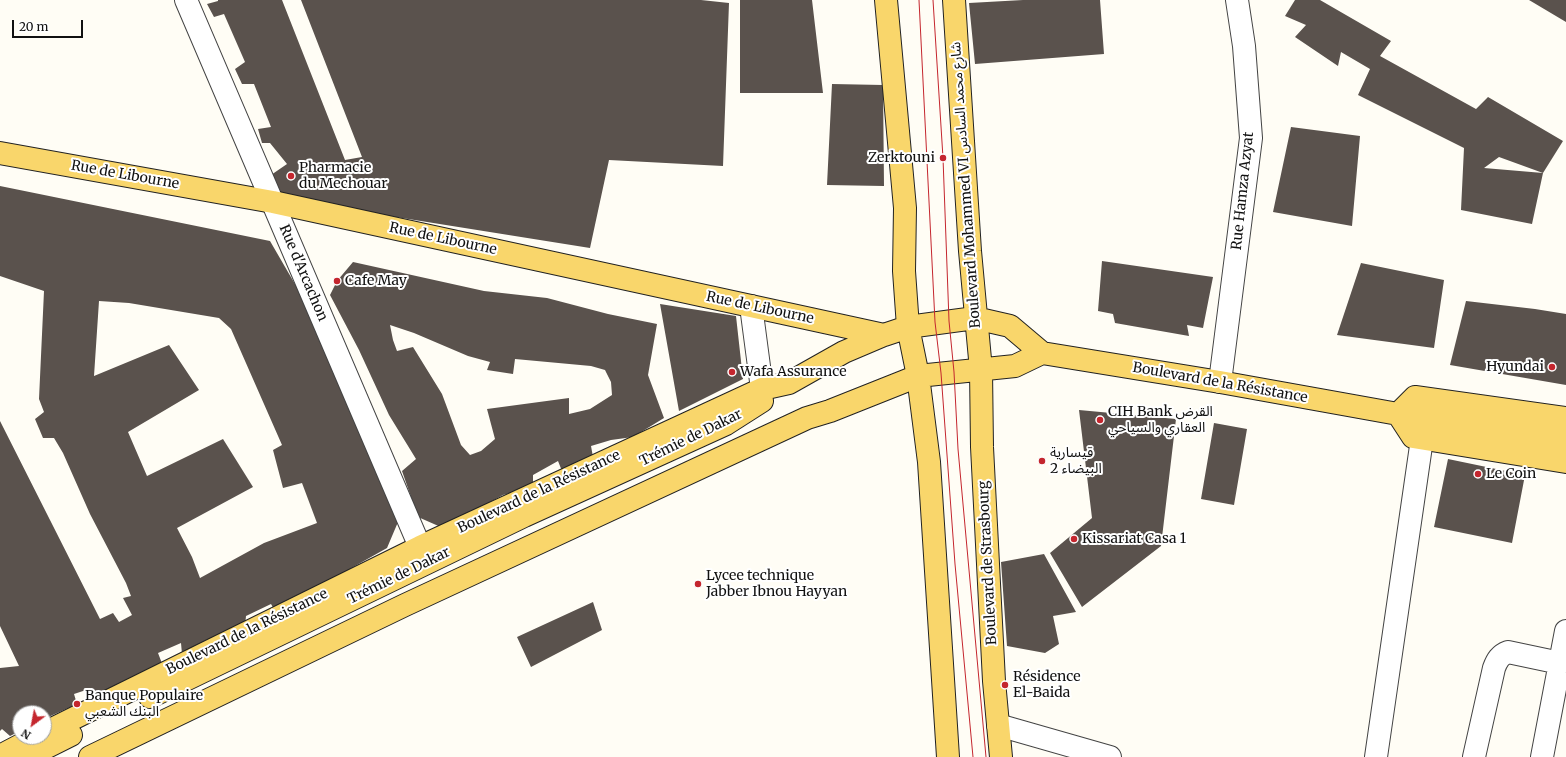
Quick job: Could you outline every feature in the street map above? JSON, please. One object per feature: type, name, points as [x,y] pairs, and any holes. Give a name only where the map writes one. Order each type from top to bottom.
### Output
[{"type":"main road","points":[[886,0],[905,208],[904,271],[908,327],[918,376],[929,462],[948,757]]},
{"type":"main road","name":"Boulevard Mohammed VI شارع محمد السادس","points":[[954,0],[975,318],[980,370]]},
{"type":"main road","name":"Rue de Libourne","points":[[0,153],[273,202],[884,334]]},
{"type":"main road","name":"Boulevard de la Résistance","points":[[52,729],[420,547],[762,389],[790,382],[844,352],[884,334],[908,327],[975,318],[1010,326],[1042,353],[1220,382],[1398,414],[1566,440]]},
{"type":"main road","points":[[90,757],[405,605],[807,418],[918,376],[1015,366],[1042,353]]},
{"type":"main road","name":"Boulevard de Strasbourg","points":[[980,370],[982,447],[994,681],[1001,757]]},
{"type":"main road","name":"Trémie de Dakar","points":[[27,757],[524,516],[726,424],[745,413],[790,382]]},
{"type":"main road","points":[[1566,418],[1415,397],[1398,414],[1413,437],[1566,462]]},
{"type":"main road","name":"Trémie de Dakar","points":[[60,757],[434,578],[755,429],[807,418]]},
{"type":"main road","points":[[0,756],[21,745]]},
{"type":"street","name":"Rue d'Arcachon","points":[[186,0],[420,547]]},
{"type":"street","name":"Rue Hamza Azyat","points":[[1220,382],[1251,138],[1244,46],[1237,0]]},
{"type":"street","points":[[751,306],[762,389]]},
{"type":"street","points":[[1376,757],[1422,439]]},
{"type":"street","points":[[1474,757],[1494,668],[1499,657],[1508,652],[1564,648],[1542,757]]},
{"type":"street","points":[[998,725],[1110,757]]},
{"type":"building","points":[[218,0],[282,0],[345,160],[362,157],[301,0],[701,0],[729,3],[723,166],[609,160],[590,248],[283,199],[271,175],[287,164],[270,143],[262,143],[258,129],[271,127],[254,84],[242,84],[235,69],[245,62],[224,14],[214,17],[207,4]]},
{"type":"building","points":[[740,0],[812,0],[823,93],[740,93]]},
{"type":"building","points":[[1023,0],[1100,0],[1104,54],[975,64],[969,3]]},
{"type":"building","points":[[1295,0],[1320,0],[1391,41],[1380,56],[1476,109],[1488,97],[1563,141],[1543,173],[1532,224],[1461,210],[1464,148],[1358,95],[1370,69],[1341,52],[1338,66],[1295,37],[1306,25],[1285,16]],"holes":[[[1499,157],[1543,173],[1484,168]]]},
{"type":"building","points":[[1529,0],[1566,0],[1566,22]]},
{"type":"building","points":[[832,84],[883,85],[884,186],[827,185]]},
{"type":"building","points":[[1291,127],[1360,136],[1352,226],[1273,212]]},
{"type":"building","points":[[0,186],[270,241],[299,291],[398,522],[387,548],[275,611],[271,604],[246,616],[245,626],[182,654],[181,643],[158,653],[163,666],[97,694],[92,688],[74,694],[77,704],[52,715],[52,705],[12,705],[12,735],[10,736],[2,729],[0,731],[0,668],[19,666],[0,626],[0,421],[100,619],[113,613],[119,622],[132,615],[123,598],[131,596],[126,583],[90,514],[63,453],[54,438],[43,438],[35,419],[44,412],[39,399],[44,291],[0,276]],"holes":[[[99,301],[129,303],[219,318],[231,329],[282,445],[273,450],[283,488],[302,483],[317,523],[264,543],[200,578],[192,557],[177,528],[253,487],[223,439],[147,476],[128,432],[199,390],[169,345],[94,376]]]},
{"type":"building","points":[[1102,261],[1213,277],[1203,328],[1187,325],[1189,336],[1115,323],[1113,314],[1098,311]]},
{"type":"building","points":[[353,262],[484,291],[547,298],[608,314],[657,324],[648,375],[664,418],[633,437],[611,440],[591,446],[593,457],[562,471],[558,461],[533,475],[533,486],[503,495],[443,528],[418,517],[402,471],[416,459],[389,415],[359,350],[330,295],[337,281]],"holes":[[[390,325],[414,333],[468,356],[490,362],[487,370],[513,374],[515,359],[591,366],[605,370],[611,382],[612,395],[590,409],[569,414],[569,398],[487,409],[495,439],[481,451],[470,455],[461,445],[442,394],[413,347],[397,351]]]},
{"type":"building","points":[[1361,263],[1444,280],[1434,348],[1337,335]]},
{"type":"building","points":[[1466,301],[1566,314],[1566,385],[1450,365]]},
{"type":"building","points":[[660,304],[736,316],[743,379],[679,411]]},
{"type":"building","points":[[1079,410],[1176,419],[1161,546],[1082,607],[1050,553],[1092,518]]},
{"type":"building","points":[[1214,423],[1247,429],[1234,505],[1201,499]]},
{"type":"building","points":[[1448,459],[1525,475],[1512,543],[1434,527]]},
{"type":"building","points":[[1044,554],[1076,612],[1053,616],[1059,644],[1045,653],[1007,646],[1001,562]]},
{"type":"building","points":[[593,602],[602,630],[531,667],[517,637]]},
{"type":"tram line","points":[[919,0],[935,322],[941,373],[955,564],[973,757]]},
{"type":"tram line","points":[[933,0],[943,158],[949,321],[954,372],[958,449],[986,757]]},
{"type":"place","name":"Zerktouni","points":[[943,158]]},
{"type":"place","name":"Pharmacie du Mechouar","points":[[291,176]]},
{"type":"place","name":"Cafe May","points":[[337,281]]},
{"type":"place","name":"Hyundai","points":[[1552,367]]},
{"type":"place","name":"Wafa Assurance","points":[[732,372]]},
{"type":"place","name":"CIH Bank القرض العقاري والسياحي","points":[[1100,420]]},
{"type":"place","name":"قيسارية البيضاء 2","points":[[1042,461]]},
{"type":"place","name":"Le Coin","points":[[1478,474]]},
{"type":"place","name":"Kissariat Casa 1","points":[[1074,539]]},
{"type":"place","name":"Lycee technique Jabber Ibnou Hayyan","points":[[698,584]]},
{"type":"place","name":"Résidence El-Baida","points":[[1005,685]]},
{"type":"place","name":"Banque Populaire البنك الشعبي","points":[[77,704]]}]
